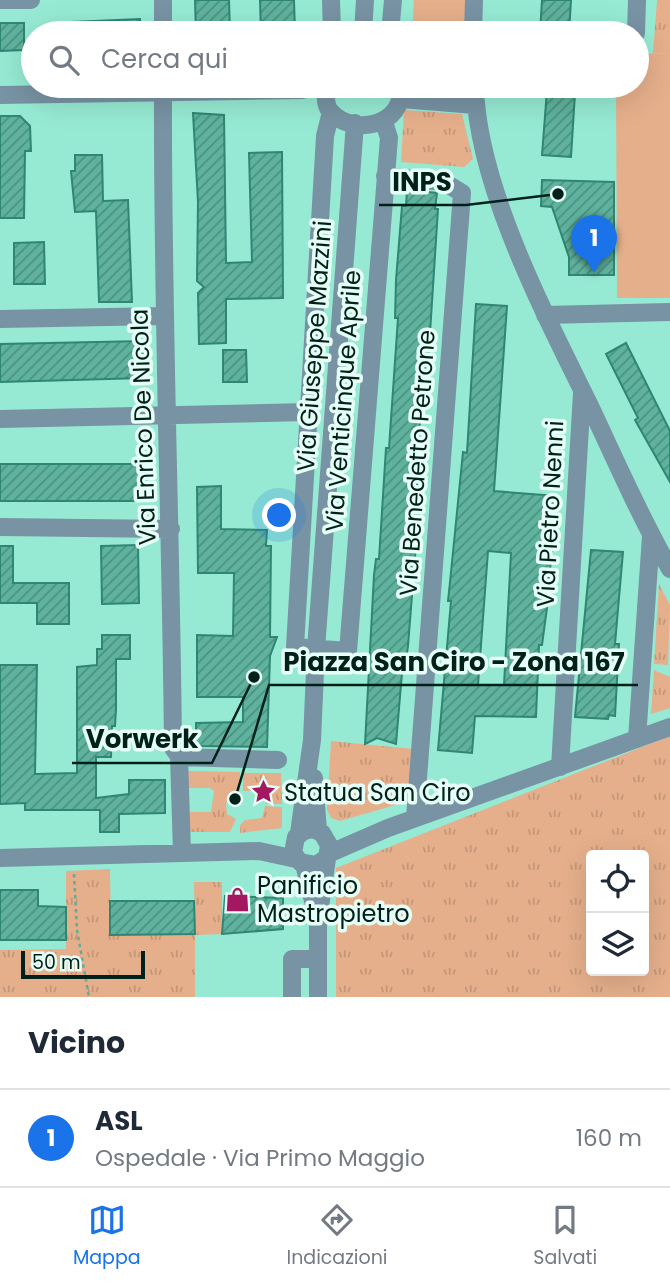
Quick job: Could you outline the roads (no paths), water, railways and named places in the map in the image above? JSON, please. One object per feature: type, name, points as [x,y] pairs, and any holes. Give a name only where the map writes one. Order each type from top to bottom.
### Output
[{"type":"street","points":[[0,0],[32,0]]},
{"type":"street","points":[[163,0],[163,21]]},
{"type":"street","points":[[331,0],[331,21]]},
{"type":"street","points":[[364,21],[365,0]]},
{"type":"street","points":[[391,21],[393,0]]},
{"type":"street","points":[[474,0],[474,21]]},
{"type":"street","points":[[637,21],[638,0]]},
{"type":"street","points":[[0,94],[21,93]]},
{"type":"street","name":"Via Enrico De Nicola","points":[[163,98],[163,316],[171,529],[173,748],[179,757],[182,853]]},
{"type":"street","points":[[327,100],[345,121],[355,123],[384,122],[395,113],[399,98]]},
{"type":"street","points":[[435,98],[475,105]]},
{"type":"street","points":[[475,98],[486,158],[510,231],[545,314],[651,536],[670,569]]},
{"type":"street","points":[[316,649],[295,647],[327,100]]},
{"type":"street","name":"Via Venticinque Aprile","points":[[316,649],[348,651],[389,138],[384,122]]},
{"type":"street","name":"Via Giuseppe Mazzini","points":[[318,997],[318,921],[311,847],[312,740],[316,649],[355,123]]},
{"type":"street","name":"Via Benedetto Petrone","points":[[385,176],[444,182],[462,193],[415,818]]},
{"type":"street","points":[[545,314],[670,312]]},
{"type":"street","points":[[0,319],[163,316]]},
{"type":"street","name":"Via Pietro Nenni","points":[[561,766],[582,390]]},
{"type":"street","points":[[0,419],[308,412]]},
{"type":"street","points":[[0,527],[171,529]]},
{"type":"street","points":[[637,739],[651,536]]},
{"type":"street","points":[[0,858],[259,851],[311,847],[388,828],[670,727]]},
{"type":"street","points":[[179,757],[278,760]]},
{"type":"street","points":[[292,997],[292,959],[318,959]]},
{"type":"place","name":"INPS","points":[[558,194]]},
{"type":"place","name":"ASL","points":[[594,273]]},
{"type":"place","name":"Vorwerk","points":[[254,677]]},
{"type":"place","name":"Statua San Ciro","points":[[264,792]]},
{"type":"place","name":"Piazza San Ciro - Zona 167","points":[[235,799]]},
{"type":"place","name":"Panificio Mastropietro","points":[[237,899]]}]
